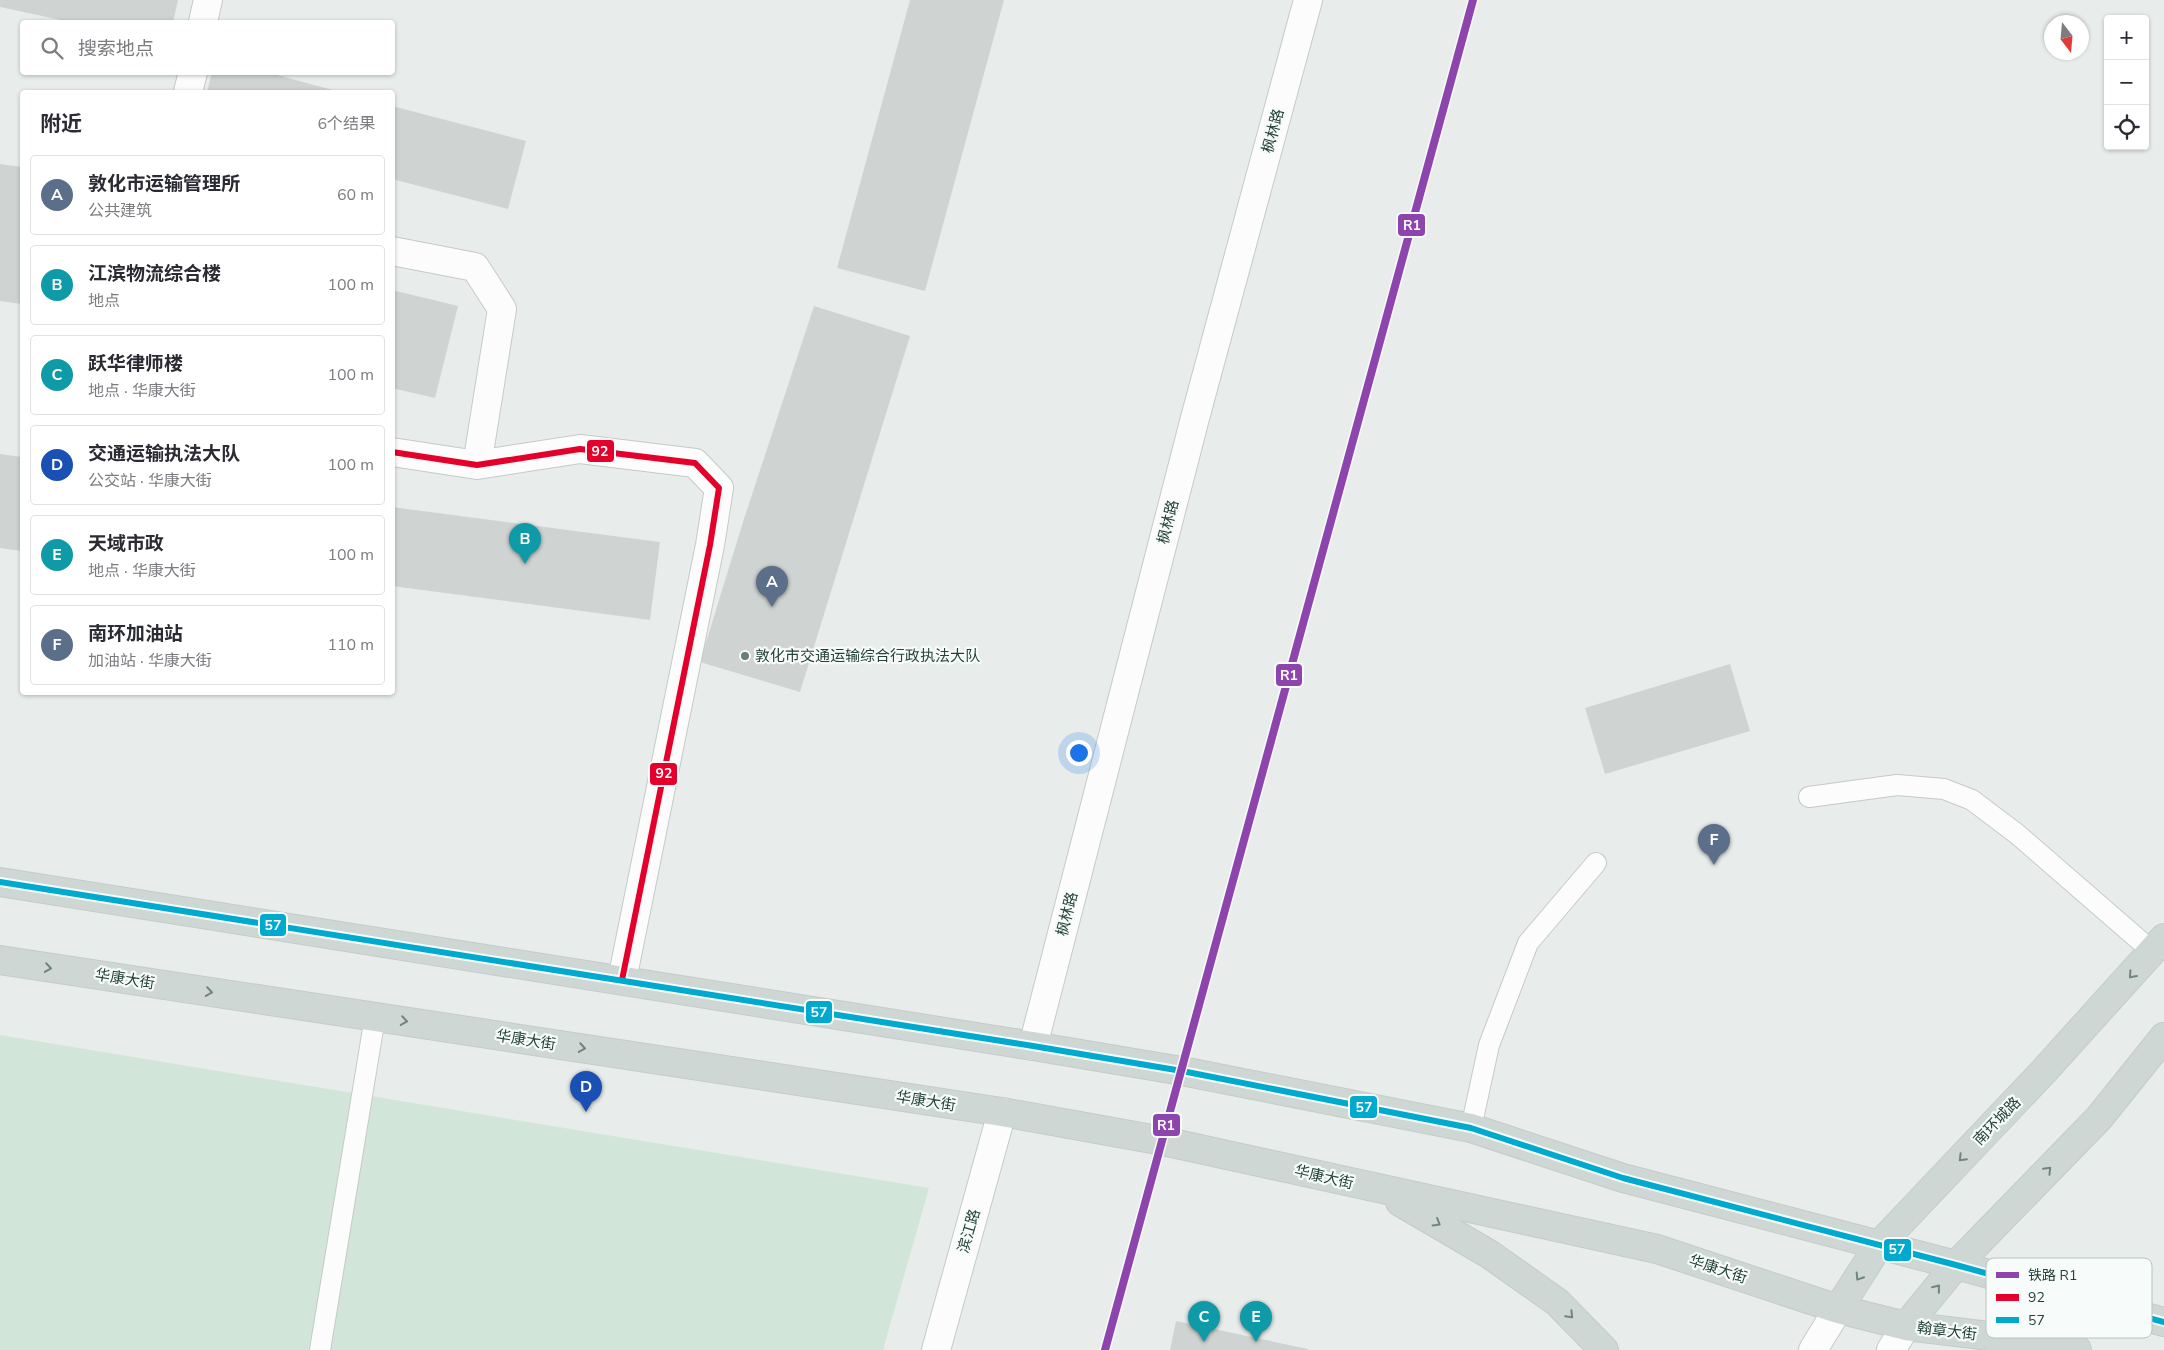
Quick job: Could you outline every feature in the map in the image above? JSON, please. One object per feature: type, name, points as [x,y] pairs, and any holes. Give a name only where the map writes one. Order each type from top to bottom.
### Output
[{"type":"main road","points":[[0,882],[1182,1070],[1471,1128],[1623,1178],[1986,1272]]},
{"type":"main road","name":"南环城路","points":[[1838,1309],[1879,1245],[2044,1071],[2158,945]]},
{"type":"main road","name":"华康大街","points":[[0,960],[1002,1112],[1163,1141],[1657,1249],[1838,1309],[1906,1326]]},
{"type":"main road","points":[[1906,1326],[1956,1264],[2099,1118],[2164,1037]]},
{"type":"main road","points":[[1380,1189],[1489,1254],[1558,1302],[1604,1350]]},
{"type":"main road","name":"翰章大街","points":[[1906,1326],[1986,1336]]},
{"type":"main road","name":"翰章大街","points":[[2005,1338],[2055,1344],[2077,1350]]},
{"type":"street","points":[[203,20],[208,0]]},
{"type":"street","name":"枫林路","points":[[1033,1046],[1195,418],[1308,0]]},
{"type":"street","points":[[188,90],[191,75]]},
{"type":"street","points":[[395,252],[475,267],[502,309],[477,465]]},
{"type":"street","points":[[395,452],[477,465],[580,449],[695,463],[719,488],[710,545],[622,980]]},
{"type":"street","name":"滨江路","points":[[936,1350],[1002,1112]]},
{"type":"street","points":[[1813,1350],[1838,1309]]},
{"type":"street","points":[[1891,1350],[1906,1326]]},
{"type":"lane","points":[[1809,797],[1897,785],[1944,789],[1972,800],[2158,945]]},
{"type":"lane","points":[[1471,1128],[1489,1045],[1528,944],[1596,863]]},
{"type":"lane","points":[[320,1350],[376,1017]]},
{"type":"green space","points":[[0,1035],[929,1188],[883,1350],[0,1350]]},
{"type":"building","points":[[0,0],[178,0],[173,20],[61,20],[0,7]]},
{"type":"building","points":[[910,0],[1004,0],[925,291],[837,268]]},
{"type":"building","points":[[211,75],[277,75],[333,90],[208,90]]},
{"type":"building","points":[[395,107],[526,141],[508,209],[395,180]]},
{"type":"building","points":[[0,164],[20,167],[20,304],[0,301]]},
{"type":"building","points":[[395,291],[458,306],[435,398],[395,389]]},
{"type":"building","points":[[814,306],[910,336],[800,692],[700,662],[743,522]]},
{"type":"building","points":[[0,454],[20,457],[20,551],[0,548]]},
{"type":"building","points":[[395,507],[660,542],[650,620],[395,586]]},
{"type":"building","points":[[1730,664],[1750,731],[1605,774],[1585,708]]},
{"type":"building","points":[[1176,1321],[1308,1349],[1308,1350],[1170,1350]]},
{"type":"rail line","name":"R1","points":[[1105,1350],[1473,0]]},
{"type":"transit line","name":"92","points":[[395,452],[477,465],[580,449],[695,463],[719,488],[710,545],[622,980]]},
{"type":"transit line","name":"57","points":[[0,882],[1182,1071],[1471,1128],[1623,1178],[1986,1273]]},
{"type":"transit line","name":"57","points":[[2152,1319],[2164,1322]]},
{"type":"place","name":"江滨物流综合楼","points":[[525,564]]},
{"type":"place","name":"敦化市运输管理所","points":[[772,607]]},
{"type":"place","name":"敦化市交通运输综合行政执法大队","points":[[745,656]]},
{"type":"place","name":"南环加油站","points":[[1714,865]]},
{"type":"place","name":"交通运输执法大队","points":[[586,1112]]},
{"type":"place","name":"跃华律师楼","points":[[1204,1342]]},
{"type":"place","name":"天域市政","points":[[1256,1342]]}]
